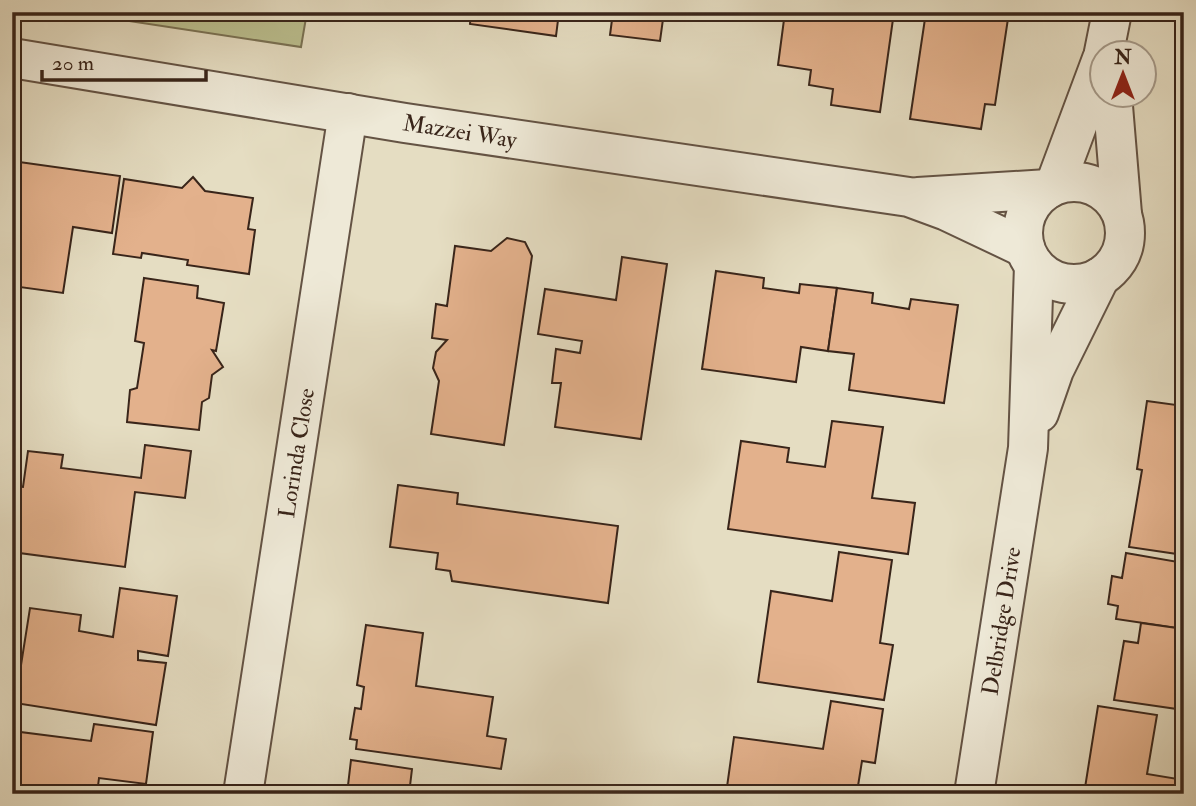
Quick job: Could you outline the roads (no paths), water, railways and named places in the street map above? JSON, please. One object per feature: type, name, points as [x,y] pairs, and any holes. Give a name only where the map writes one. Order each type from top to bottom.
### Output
[{"type":"street","name":"Mazzei Way","points":[[12,58],[348,113],[909,197],[947,211],[1029,257]]},
{"type":"street","points":[[1088,93],[1051,187],[1035,200],[1026,215],[1023,231],[1029,257],[1058,282],[1072,284],[1100,277],[1120,256],[1125,243],[1113,108]]},
{"type":"street","name":"Lorinda Close","points":[[243,794],[348,113]]},
{"type":"street","points":[[1051,187],[1087,183],[1101,189],[1122,214]]},
{"type":"street","name":"Mazzei Way","points":[[909,197],[1051,187]]},
{"type":"street","name":"Delbridge Drive","points":[[974,794],[1028,448],[1029,257]]},
{"type":"street","name":"Delbridge Drive","points":[[1028,448],[1054,370],[1100,277]]}]
